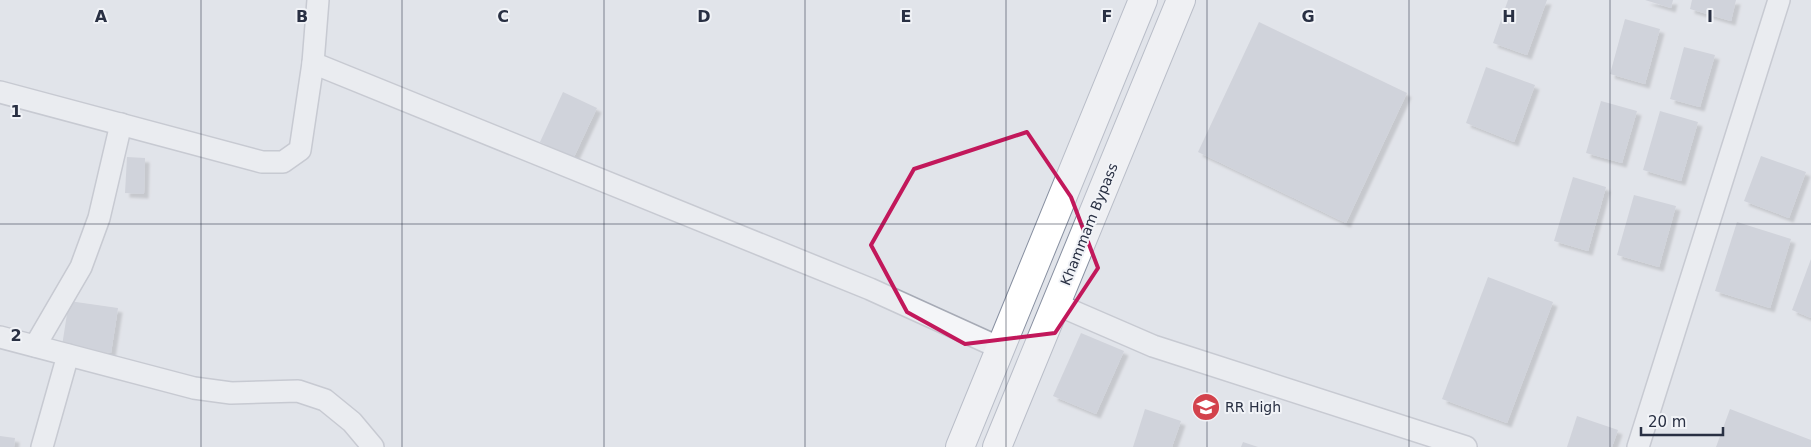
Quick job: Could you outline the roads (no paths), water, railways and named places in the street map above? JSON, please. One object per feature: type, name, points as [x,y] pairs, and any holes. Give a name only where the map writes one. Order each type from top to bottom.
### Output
[{"type":"highway","points":[[960,447],[1143,0]]},
{"type":"highway","name":"Khammam Bypass","points":[[996,447],[1182,0]]},
{"type":"street","points":[[0,92],[262,162],[283,162],[300,150],[312,63],[318,0]]},
{"type":"street","points":[[1638,447],[1779,0]]},
{"type":"street","points":[[312,63],[870,290],[1000,348]]},
{"type":"street","points":[[36,346],[81,267],[99,218],[121,124]]},
{"type":"street","points":[[1056,304],[1153,346],[1466,447]]},
{"type":"street","points":[[0,337],[194,388],[231,393],[298,391],[325,400],[352,422],[374,447]]},
{"type":"street","points":[[42,447],[68,355]]},
{"type":"place","name":"RR High","points":[[1206,407]]}]
